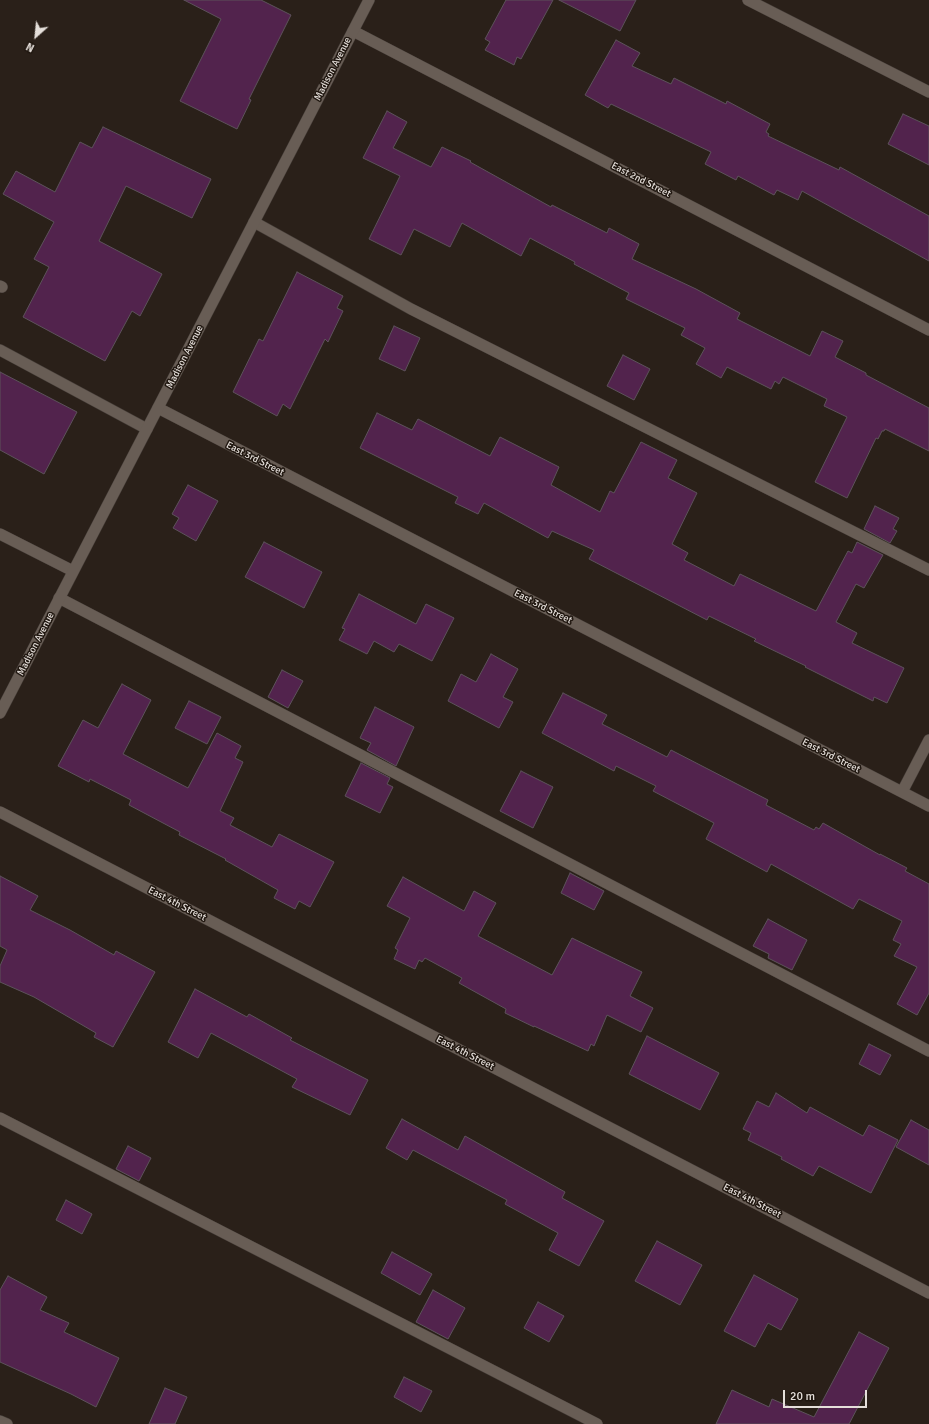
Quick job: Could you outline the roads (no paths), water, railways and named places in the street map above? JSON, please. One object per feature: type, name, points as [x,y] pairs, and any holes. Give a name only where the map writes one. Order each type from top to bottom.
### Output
[{"type":"street","name":"Madison Avenue","points":[[0,713],[369,0]]},
{"type":"street","points":[[748,0],[929,92]]},
{"type":"street","name":"East 2nd Street","points":[[353,31],[929,330]]},
{"type":"street","points":[[254,222],[411,309],[929,570]]},
{"type":"street","points":[[0,350],[147,428]]},
{"type":"street","name":"East 3rd Street","points":[[158,408],[929,806]]},
{"type":"street","points":[[0,534],[73,571]]},
{"type":"street","points":[[59,598],[929,1051]]},
{"type":"street","points":[[902,792],[929,740]]},
{"type":"street","name":"East 4th Street","points":[[0,812],[929,1293]]},
{"type":"street","points":[[0,1118],[597,1424]]},
{"type":"street","points":[[0,1421],[7,1424]]}]
